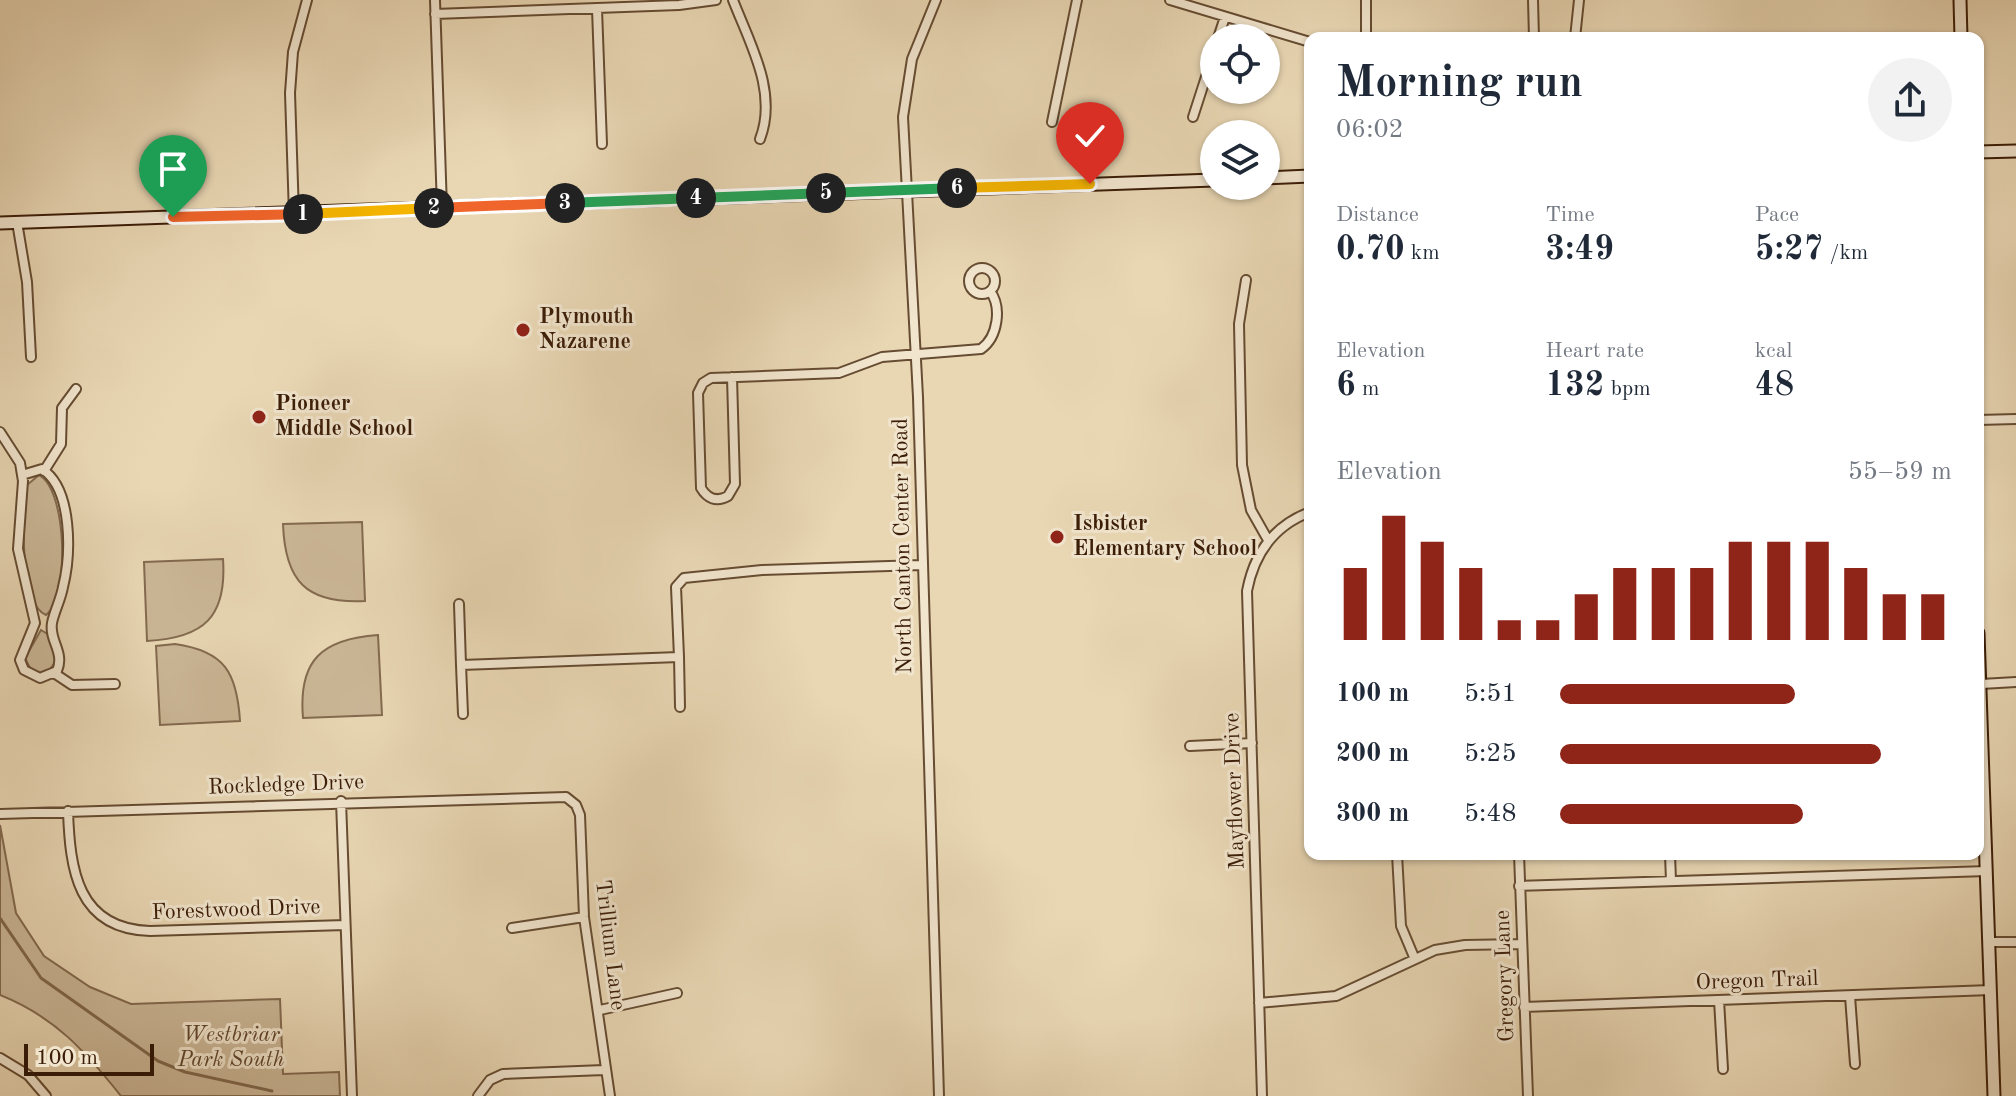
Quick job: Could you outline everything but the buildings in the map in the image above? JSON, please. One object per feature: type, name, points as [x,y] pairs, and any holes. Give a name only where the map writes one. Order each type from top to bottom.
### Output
[{"type":"main road","points":[[1960,0],[1961,32]]},
{"type":"main road","points":[[1984,152],[2016,151]]},
{"type":"main road","points":[[1280,177],[1304,176]]},
{"type":"main road","points":[[0,223],[294,215],[1200,180]]},
{"type":"main road","points":[[1984,819],[1994,1096]]},
{"type":"street","points":[[294,215],[290,93],[293,52],[307,0]]},
{"type":"street","points":[[435,0],[442,208]]},
{"type":"street","points":[[435,14],[597,9],[716,0]]},
{"type":"street","points":[[733,0],[767,99],[768,119],[760,139]]},
{"type":"street","name":"North Canton Center Road","points":[[936,0],[912,59],[904,97],[939,1096]]},
{"type":"street","points":[[1052,122],[1077,0]]},
{"type":"street","points":[[1170,0],[1304,40]]},
{"type":"street","points":[[1366,0],[1366,32]]},
{"type":"street","points":[[1533,0],[1534,32]]},
{"type":"street","points":[[1576,32],[1579,0]]},
{"type":"street","points":[[597,9],[602,144]]},
{"type":"street","points":[[1223,24],[1225,17]]},
{"type":"street","points":[[1193,117],[1200,95]]},
{"type":"street","points":[[17,222],[27,282],[31,357]]},
{"type":"street","points":[[1246,280],[1239,324],[1242,465],[1251,510],[1268,540]]},
{"type":"street","points":[[732,377],[735,484],[728,496],[715,499],[706,496],[701,488],[699,390],[708,379],[732,377],[839,373],[882,357],[975,350],[986,346],[992,339],[996,299],[990,291]]},
{"type":"street","points":[[44,471],[61,444],[62,408],[76,389]]},
{"type":"street","points":[[1984,420],[2016,419]]},
{"type":"street","points":[[0,432],[13,447],[22,475],[18,549],[35,623],[20,660],[32,675],[40,678],[54,673],[61,662],[52,624],[64,584],[66,536],[60,492],[51,474],[30,470],[22,475]]},
{"type":"street","name":"Mayflower Drive","points":[[1262,1096],[1247,591],[1254,564],[1268,540],[1287,523],[1304,515]]},
{"type":"street","points":[[680,707],[676,587],[684,578],[762,570],[921,565]]},
{"type":"street","points":[[459,604],[463,714]]},
{"type":"street","points":[[35,623],[52,624]]},
{"type":"street","points":[[461,665],[679,657]]},
{"type":"street","points":[[54,673],[72,685],[115,684]]},
{"type":"street","points":[[1984,684],[2016,682]]},
{"type":"street","points":[[1190,746],[1252,743]]},
{"type":"street","name":"Rockledge Drive","points":[[0,814],[555,795],[572,800]]},
{"type":"street","name":"Trillium Lane","points":[[572,800],[580,815],[584,917],[600,1010],[604,1070],[610,1096]]},
{"type":"street","points":[[341,801],[352,1096]]},
{"type":"street","name":"Forestwood Drive","points":[[68,811],[70,861],[78,885],[98,912],[126,928],[150,931],[345,925]]},
{"type":"street","points":[[1397,860],[1401,926],[1414,957]]},
{"type":"street","name":"Gregory Lane","points":[[1519,860],[1528,1096]]},
{"type":"street","points":[[1670,860],[1671,881]]},
{"type":"street","points":[[1519,886],[1987,871]]},
{"type":"street","points":[[512,928],[584,917]]},
{"type":"street","points":[[1990,942],[2016,942]]},
{"type":"street","points":[[1259,1003],[1336,996],[1414,957],[1458,945],[1522,944]]},
{"type":"street","name":"Oregon Trail","points":[[1524,1007],[1991,990]]},
{"type":"street","points":[[600,1010],[677,993]]},
{"type":"street","points":[[1850,996],[1855,1064]]},
{"type":"street","points":[[1719,1000],[1723,1069]]},
{"type":"street","points":[[0,1058],[28,1075],[46,1096]]},
{"type":"street","points":[[478,1096],[490,1080],[503,1074],[604,1070]]},
{"type":"green space","points":[[39,475],[48,484],[55,500],[62,544],[59,588],[54,604],[46,615],[37,607],[31,594],[24,556],[27,485]]},
{"type":"green space","points":[[362,522],[365,601],[328,598],[303,585],[288,560],[283,524]]},
{"type":"green space","points":[[223,559],[221,596],[208,621],[183,635],[147,641],[144,562]]},
{"type":"green space","points":[[41,630],[49,635],[56,661],[50,669],[39,673],[30,668],[25,658]]},
{"type":"green space","points":[[378,635],[382,715],[303,718],[305,681],[318,656],[342,642]]},
{"type":"green space","points":[[175,644],[206,652],[225,667],[236,690],[240,721],[160,725],[156,646]]},
{"type":"green space","name":"Westbriar Park South","points":[[0,825],[16,913],[44,956],[90,987],[131,1004],[280,999],[283,1074],[339,1072],[340,1096],[121,1096],[68,1037],[37,1014],[0,995]]},
{"type":"waterway","points":[[0,918],[41,978],[158,1061],[185,1072],[272,1091]]},
{"type":"place","name":"Plymouth Nazarene","points":[[523,330]]},
{"type":"place","name":"Pioneer Middle School","points":[[259,417]]},
{"type":"place","name":"Isbister Elementary School","points":[[1057,537]]},
{"type":"route","points":[[173,217],[1090,184]]}]
